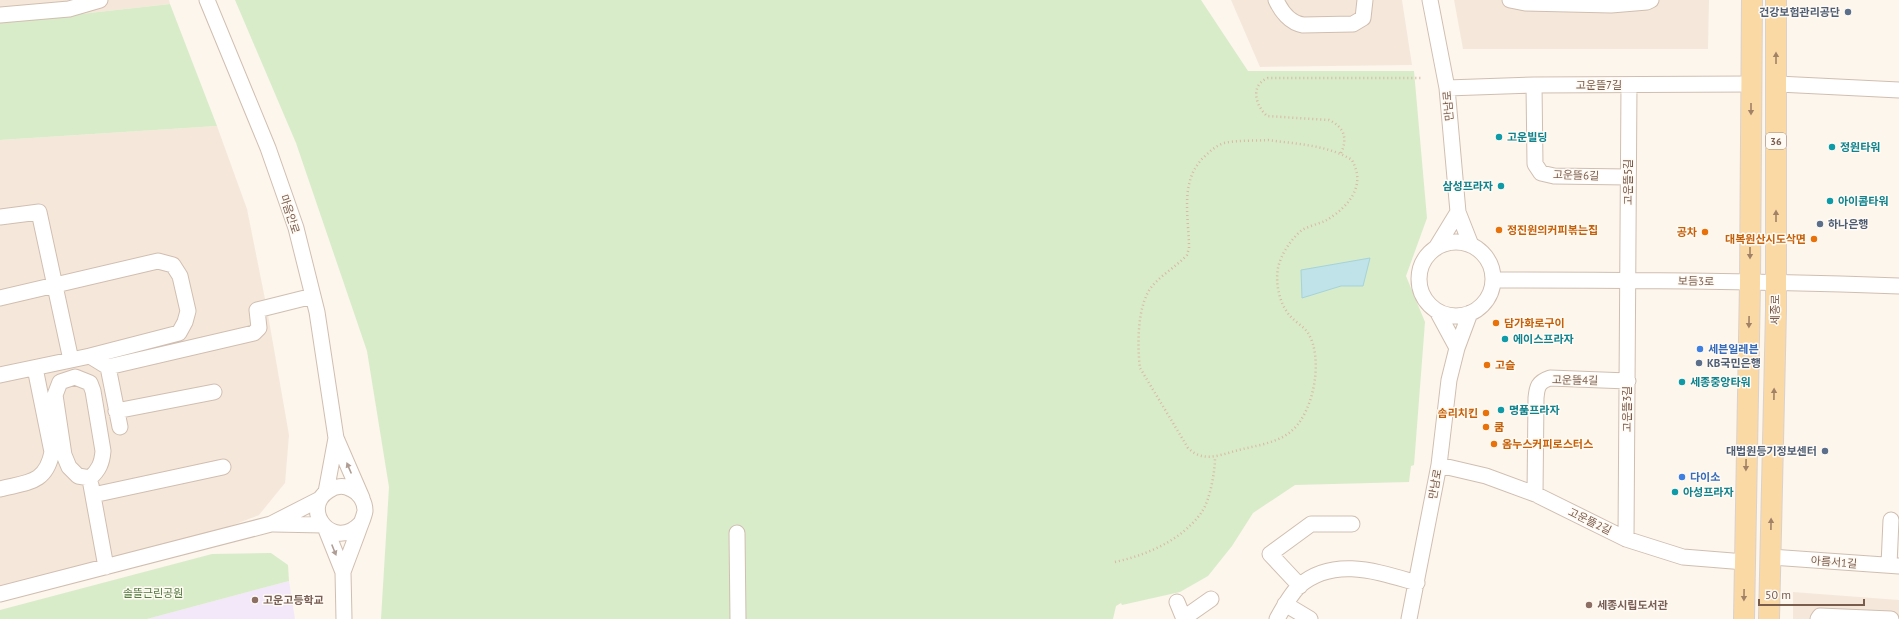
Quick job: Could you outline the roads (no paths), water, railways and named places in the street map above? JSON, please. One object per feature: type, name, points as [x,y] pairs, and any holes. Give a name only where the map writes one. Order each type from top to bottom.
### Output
[{"type":"main road","name":"36","points":[[1744,619],[1750,282],[1752,0]]},
{"type":"main road","name":"세종로","points":[[1769,619],[1776,283],[1776,0]]},
{"type":"street","points":[[0,15],[29,6],[69,9],[100,0]]},
{"type":"street","name":"마음안로","points":[[207,0],[268,148],[296,228],[317,312],[336,438]]},
{"type":"street","points":[[1276,0],[1296,24],[1345,25],[1353,24],[1363,18],[1365,0]]},
{"type":"street","name":"만남로","points":[[1430,0],[1447,88],[1458,212],[1471,245]]},
{"type":"street","points":[[1510,0],[1525,4],[1611,5],[1647,2],[1650,0]]},
{"type":"street","name":"고운뜰7길","points":[[1447,88],[1751,84]]},
{"type":"street","points":[[1776,84],[1899,90]]},
{"type":"street","name":"고운뜰5길","points":[[1629,85],[1629,280]]},
{"type":"street","name":"고운뜰6길","points":[[1534,86],[1535,164],[1541,173],[1554,176],[1628,177]]},
{"type":"street","points":[[0,217],[39,212],[71,360]]},
{"type":"street","points":[[1457,348],[1437,311],[1421,292],[1419,280],[1421,267],[1427,256],[1436,248],[1458,212]]},
{"type":"street","points":[[1436,248],[1447,243],[1460,242],[1471,245],[1480,251],[1487,259],[1492,269],[1493,280],[1487,300],[1480,307],[1470,313],[1459,316],[1448,315],[1437,311]]},
{"type":"street","points":[[0,298],[158,261],[173,265],[180,276],[188,311],[185,322],[179,333],[90,356],[0,375]]},
{"type":"street","name":"보듬3로","points":[[1493,280],[1629,280],[1899,286]]},
{"type":"street","name":"고운뜰3길","points":[[1626,539],[1629,280]]},
{"type":"street","points":[[90,356],[108,367],[254,333],[259,328],[257,310],[313,296]]},
{"type":"street","name":"만남로","points":[[1409,619],[1439,465],[1449,380],[1457,348],[1470,313]]},
{"type":"street","points":[[108,367],[120,427]]},
{"type":"street","points":[[0,489],[38,479],[49,466],[52,452],[35,368]]},
{"type":"street","points":[[75,377],[90,383],[93,391],[103,451],[103,459],[98,471],[90,478],[78,476],[69,467],[64,455],[55,395],[60,382],[75,377]]},
{"type":"street","name":"고운뜰4길","points":[[1535,494],[1537,387],[1542,381],[1550,378],[1628,381]]},
{"type":"street","points":[[116,411],[214,392]]},
{"type":"street","points":[[336,438],[318,512],[343,572],[344,619]]},
{"type":"street","points":[[336,438],[362,498],[365,511],[343,572]]},
{"type":"street","name":"고운뜰2길","points":[[1439,465],[1486,476],[1535,494],[1626,539],[1683,557],[1745,562]]},
{"type":"street","points":[[49,466],[72,478],[83,488],[89,524]]},
{"type":"street","points":[[93,495],[223,467]]},
{"type":"street","points":[[90,478],[106,567]]},
{"type":"street","points":[[0,594],[271,524],[323,496],[338,486],[345,487],[358,493],[362,498]]},
{"type":"street","points":[[1891,520],[1894,566]]},
{"type":"street","points":[[271,524],[324,526],[332,532],[344,533],[355,529],[361,523]]},
{"type":"street","points":[[1300,586],[1270,554],[1311,524],[1352,524]]},
{"type":"street","points":[[737,533],[738,619]]},
{"type":"street","name":"아름서1길","points":[[1770,557],[1894,566]]},
{"type":"street","points":[[1277,619],[1285,604],[1300,586],[1325,571],[1348,568],[1374,571],[1417,583]]},
{"type":"street","points":[[1177,602],[1184,618],[1211,598]]},
{"type":"street","points":[[1285,604],[1310,619]]},
{"type":"street","points":[[1818,619],[1820,616],[1892,619]]},
{"type":"water","points":[[1370,258],[1363,286],[1341,286],[1302,298],[1301,270]]},
{"type":"place","name":"건강보험관리공단","points":[[1848,12]]},
{"type":"place","name":"고운빌딩","points":[[1499,137]]},
{"type":"place","name":"정원타워","points":[[1832,147]]},
{"type":"place","name":"삼성프라자","points":[[1501,186]]},
{"type":"place","name":"아이콤타워","points":[[1830,201]]},
{"type":"place","name":"하나은행","points":[[1820,224]]},
{"type":"place","name":"정진원의커피볶는집","points":[[1499,230]]},
{"type":"place","name":"공차","points":[[1705,232]]},
{"type":"place","name":"대복원산시도삭면","points":[[1814,239]]},
{"type":"place","name":"담가화로구이","points":[[1496,323]]},
{"type":"place","name":"에이스프라자","points":[[1505,339]]},
{"type":"place","name":"세븐일레븐","points":[[1700,349]]},
{"type":"place","name":"KB국민은행","points":[[1699,363]]},
{"type":"place","name":"고슬","points":[[1487,365]]},
{"type":"place","name":"세종중앙타워","points":[[1682,382]]},
{"type":"place","name":"명품프라자","points":[[1501,410]]},
{"type":"place","name":"솜리치킨","points":[[1486,413]]},
{"type":"place","name":"쿰","points":[[1486,427]]},
{"type":"place","name":"옴누스커피로스터스","points":[[1494,444]]},
{"type":"place","name":"대법원등기정보센터","points":[[1825,451]]},
{"type":"place","name":"다이소","points":[[1682,477]]},
{"type":"place","name":"아성프라자","points":[[1675,492]]},
{"type":"place","name":"고운고등학교","points":[[255,600]]},
{"type":"place","name":"세종시립도서관","points":[[1589,605]]},
{"type":"park label","name":"솔뜰근린공원","points":[[153,593]]}]
